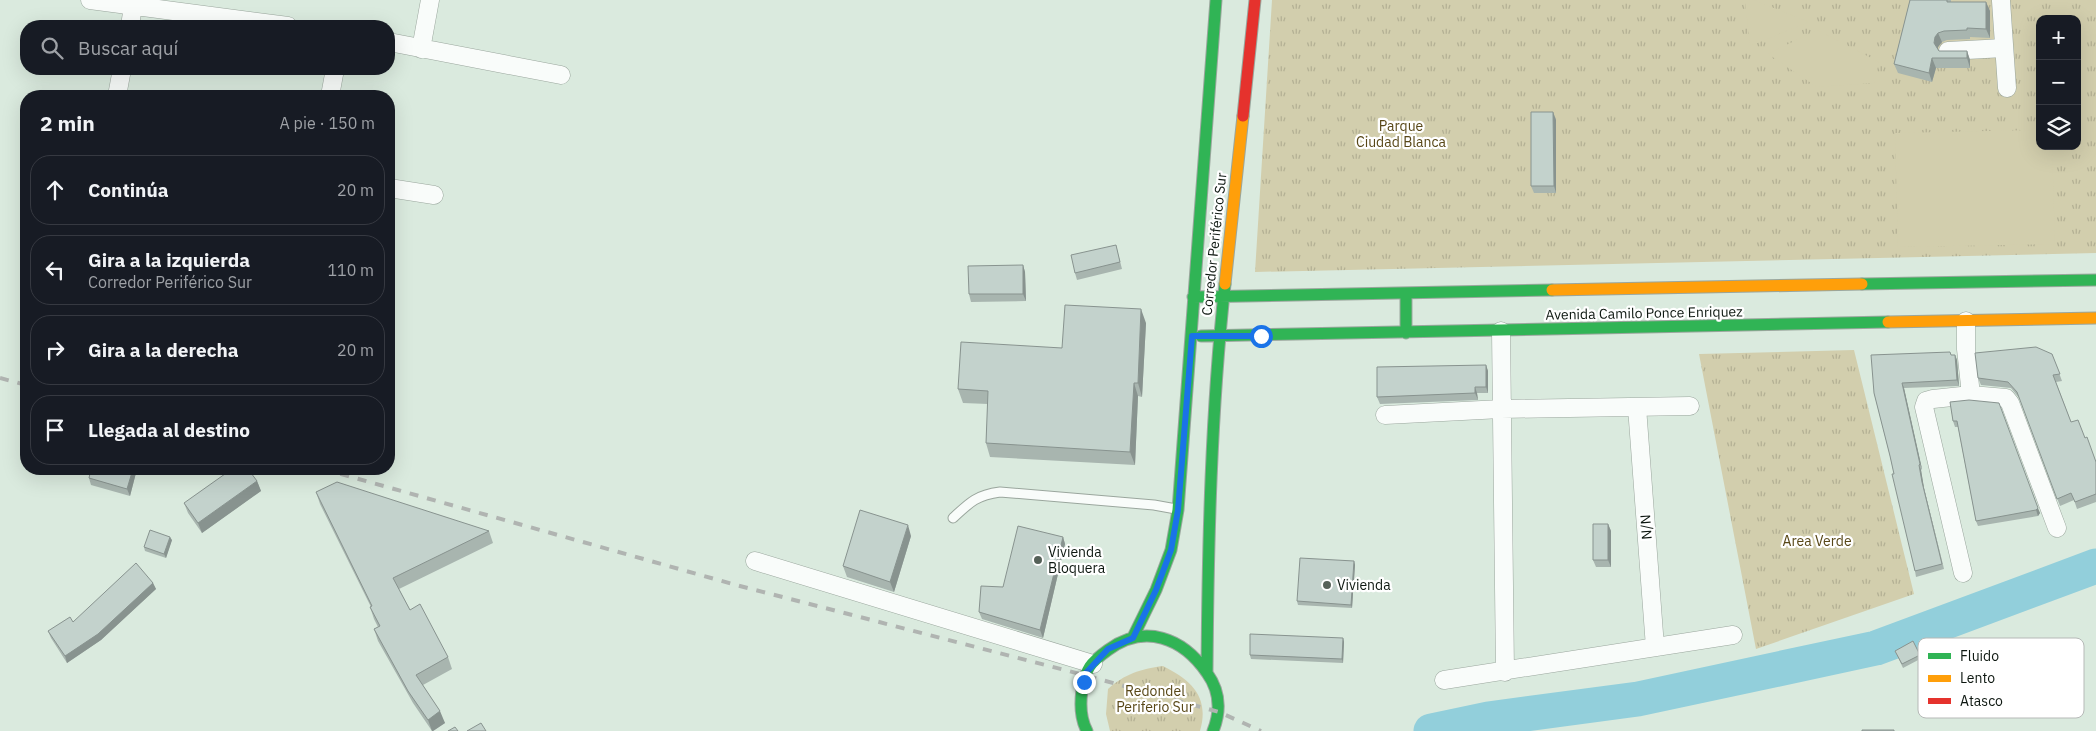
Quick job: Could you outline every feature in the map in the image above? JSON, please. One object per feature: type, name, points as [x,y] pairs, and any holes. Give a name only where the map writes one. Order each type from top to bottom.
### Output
[{"type":"main road","name":"Corredor Periférico Sur","points":[[1133,638],[1156,590],[1171,550],[1178,510],[1216,0]]},
{"type":"main road","name":"Corredor Periférico Sur","points":[[1207,671],[1208,550],[1219,337],[1255,0]]},
{"type":"main road","name":"Avenida Camilo Ponce Enriquez","points":[[1193,297],[2096,280]]},
{"type":"main road","points":[[1406,294],[1406,333]]},
{"type":"main road","name":"Avenida Camilo Ponce Enriquez","points":[[1192,336],[1219,337],[2096,318]]},
{"type":"main road","points":[[1087,731],[1081,712],[1084,675],[1108,649],[1133,638],[1161,637],[1175,642],[1198,658],[1207,671],[1216,686],[1219,712],[1217,729]]},
{"type":"street","points":[[90,0],[242,20]]},
{"type":"street","points":[[421,49],[430,0]]},
{"type":"street","points":[[2001,1],[2007,88]]},
{"type":"street","points":[[131,20],[133,6]]},
{"type":"street","points":[[395,43],[561,75]]},
{"type":"street","points":[[1948,51],[2004,48]]},
{"type":"street","points":[[118,90],[121,75]]},
{"type":"street","points":[[331,90],[334,75]]},
{"type":"street","points":[[395,189],[434,195]]},
{"type":"street","points":[[1966,321],[1966,349],[1971,395]]},
{"type":"street","points":[[1501,331],[1505,672]]},
{"type":"street","points":[[1963,573],[1924,408],[1926,401],[1933,398],[1971,395],[2006,398],[2010,403],[2057,528]]},
{"type":"street","name":"N/N","points":[[1636,406],[1655,647]]},
{"type":"street","points":[[1386,415],[1501,409],[1690,406]]},
{"type":"street","points":[[755,561],[1093,664]]},
{"type":"street","points":[[1444,680],[1733,635]]},
{"type":"lane","points":[[954,518],[972,500],[986,494],[1000,492],[1154,505],[1178,510]]},
{"type":"green space","name":"Parque Ciudad Blanca","points":[[1272,0],[2096,0],[2096,253],[1255,272]]},
{"type":"green space","points":[[1745,0],[1754,0],[1809,22],[1750,46]]},
{"type":"green space","points":[[1817,30],[1879,62],[1874,83],[1817,87],[1768,54]]},
{"type":"green space","points":[[2036,130],[2036,150],[2052,150],[2055,244],[1898,247],[1895,133]]},
{"type":"green space","name":"Area Verde","points":[[1854,350],[1914,594],[1756,649],[1699,354]]},
{"type":"green space","name":"Redondel Periferio Sur","points":[[1163,666],[1182,677],[1196,691],[1202,708],[1200,731],[1110,731],[1106,714],[1108,689],[1133,673]]},
{"type":"building","points":[[1910,0],[1986,2],[1986,29],[1967,28],[1967,30],[1938,33],[1934,43],[1939,51],[1967,51],[1967,58],[1932,58],[1929,73],[1894,64]]},
{"type":"building","points":[[1531,112],[1553,112],[1554,186],[1531,186]]},
{"type":"building","points":[[1116,245],[1120,262],[1075,273],[1071,255]]},
{"type":"building","points":[[1023,265],[1023,294],[969,294],[968,266]]},
{"type":"building","points":[[1065,305],[1141,309],[1138,383],[1134,383],[1130,452],[986,443],[988,391],[958,389],[961,342],[1062,348]]},
{"type":"building","points":[[2036,347],[2052,354],[2060,374],[2053,375],[2071,422],[2078,420],[2085,438],[2087,437],[2096,462],[2096,494],[2075,502],[2071,493],[2057,499],[2017,392],[2008,382],[1978,378],[1975,353]]},
{"type":"building","points":[[1950,352],[1951,355],[1955,355],[1957,380],[1902,383],[1920,464],[1922,482],[1942,564],[1915,571],[1874,393],[1871,355]]},
{"type":"building","points":[[1486,365],[1486,387],[1475,387],[1475,393],[1377,397],[1377,367]]},
{"type":"building","points":[[1969,400],[1999,403],[2038,508],[2036,510],[1976,521],[1957,421],[1953,421],[1950,402]]},
{"type":"building","points":[[90,475],[131,475],[127,489],[89,478]]},
{"type":"building","points":[[224,475],[252,475],[257,481],[198,523],[184,503]]},
{"type":"building","points":[[337,482],[489,531],[393,578],[410,610],[420,604],[448,657],[416,675],[440,711],[428,720],[408,691],[374,629],[380,626],[370,607],[372,606],[316,492]]},
{"type":"building","points":[[860,510],[908,525],[890,582],[843,566]]},
{"type":"building","points":[[1593,524],[1608,524],[1608,560],[1593,560]]},
{"type":"building","points":[[1018,526],[1063,537],[1040,630],[979,612],[981,586],[1003,587]]},
{"type":"building","points":[[150,530],[170,537],[164,554],[144,547]]},
{"type":"building","name":"Vivienda","points":[[1300,558],[1354,561],[1351,605],[1297,601]]},
{"type":"building","points":[[136,563],[153,583],[98,634],[65,656],[48,631],[70,617],[73,622]]},
{"type":"building","points":[[1250,634],[1343,638],[1342,659],[1250,655]]},
{"type":"building","points":[[1913,641],[1918,651],[1918,656],[1902,664],[1895,651]]},
{"type":"building","points":[[481,723],[486,731],[467,731]]},
{"type":"building","points":[[455,727],[458,731],[448,731]]},
{"type":"building","points":[[1894,730],[1894,731],[1862,731]]},
{"type":"waterway","points":[[1431,731],[1488,719],[1638,699],[1876,648],[2096,566]]},
{"type":"railway","points":[[0,378],[20,383]]},
{"type":"railway","points":[[344,475],[736,585],[1219,712],[1261,731]]},
{"type":"traffic: fast","points":[[1133,637],[1156,590],[1171,550],[1178,510],[1216,0]]},
{"type":"traffic: fast","points":[[1862,284],[2096,280]]},
{"type":"traffic: fast","points":[[1207,671],[1211,477],[1216,380],[1225,284]]},
{"type":"traffic: fast","points":[[1193,297],[1552,290]]},
{"type":"traffic: fast","points":[[1406,294],[1406,333]]},
{"type":"traffic: fast","points":[[1201,336],[1888,322]]},
{"type":"traffic: fast","points":[[1087,731],[1081,711],[1082,690],[1087,671],[1108,650],[1122,642],[1136,637],[1149,636],[1175,643],[1187,651],[1207,673],[1215,687],[1218,701],[1216,724],[1213,731]]},
{"type":"traffic: slow","points":[[1225,284],[1243,116]]},
{"type":"traffic: slow","points":[[1552,290],[1862,284]]},
{"type":"traffic: slow","points":[[1888,322],[2096,318]]},
{"type":"traffic: jam","points":[[1243,116],[1255,0]]},
{"type":"place","name":"Vivienda Bloquera","points":[[1038,560]]},
{"type":"place","name":"Vivienda","points":[[1327,585]]},
{"type":"route","points":[[1084,682],[1084,675],[1108,649],[1120,642],[1133,638],[1156,590],[1171,550],[1178,510],[1192,336],[1261,336]]}]
